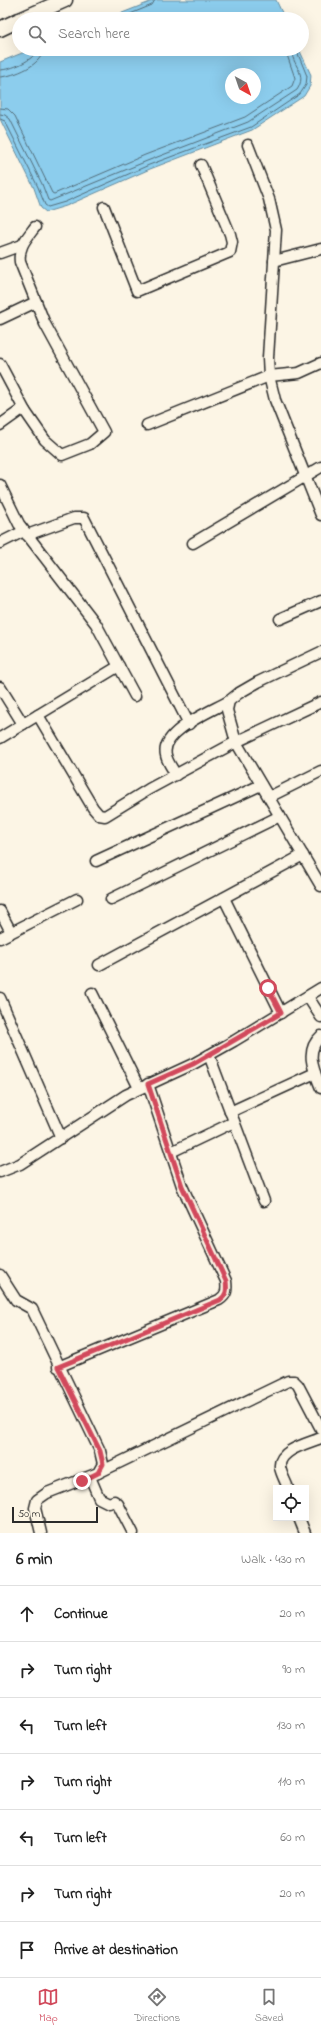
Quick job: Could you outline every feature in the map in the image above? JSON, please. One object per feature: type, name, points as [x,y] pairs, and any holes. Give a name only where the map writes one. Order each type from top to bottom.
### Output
[{"type":"main road","points":[[38,12],[65,0]]},
{"type":"main road","points":[[0,29],[12,23]]},
{"type":"street","points":[[248,145],[274,217],[276,230],[268,376],[275,400],[321,515]]},
{"type":"street","points":[[104,207],[137,291],[230,252],[232,242],[230,234],[201,165]]},
{"type":"street","points":[[0,364],[25,411],[45,440],[62,455],[90,444],[104,432],[45,324],[20,262],[19,254],[22,245],[35,227]]},
{"type":"street","points":[[0,253],[22,245]]},
{"type":"street","points":[[274,261],[321,249]]},
{"type":"street","points":[[0,319],[36,302]]},
{"type":"street","points":[[147,425],[268,376],[299,373],[321,363]]},
{"type":"street","points":[[0,425],[21,410],[25,411]]},
{"type":"street","points":[[193,543],[321,467]]},
{"type":"street","points":[[0,485],[25,533],[96,624],[135,696]]},
{"type":"street","points":[[0,543],[25,533],[74,518],[84,518],[189,724]]},
{"type":"street","points":[[280,619],[321,601]]},
{"type":"street","points":[[176,775],[166,755],[166,747],[171,736],[258,682],[321,652]]},
{"type":"street","points":[[0,738],[119,666]]},
{"type":"street","points":[[0,687],[23,724]]},
{"type":"street","points":[[229,701],[227,710],[236,742],[321,886]]},
{"type":"street","points":[[38,715],[99,814],[105,816],[236,742],[321,702]]},
{"type":"street","points":[[269,797],[321,771]]},
{"type":"street","points":[[96,861],[261,784]]},
{"type":"street","points":[[111,899],[280,816]]},
{"type":"street","points":[[99,965],[303,855]]},
{"type":"street","points":[[224,898],[281,1013]]},
{"type":"street","points":[[0,938],[77,899]]},
{"type":"street","points":[[0,911],[11,932]]},
{"type":"street","points":[[0,1172],[20,1164],[144,1086],[209,1055],[321,988]]},
{"type":"street","points":[[58,1367],[220,1300],[227,1290],[226,1281],[182,1186],[171,1152],[144,1086],[92,993]]},
{"type":"street","points":[[308,997],[321,1018]]},
{"type":"street","points":[[0,998],[61,1138]]},
{"type":"street","points":[[321,1036],[315,1042],[311,1050],[311,1059],[321,1088]]},
{"type":"street","points":[[209,1055],[264,1201]]},
{"type":"street","points":[[171,1152],[232,1117],[315,1073]]},
{"type":"street","points":[[0,1275],[16,1300],[32,1309],[58,1367],[100,1451],[103,1464],[94,1475]]},
{"type":"street","points":[[41,1533],[35,1508],[37,1500],[47,1493],[94,1475],[288,1381],[294,1381],[298,1385],[321,1429]]},
{"type":"street","points":[[287,1485],[280,1467],[282,1459],[287,1452],[321,1438]]},
{"type":"street","points":[[94,1475],[99,1498],[109,1503],[114,1501],[118,1504],[133,1533]]},
{"type":"street","points":[[300,1521],[305,1533]]},
{"type":"water","points":[[155,0],[276,0],[282,12],[125,12]]},
{"type":"water","points":[[15,56],[302,56],[311,75],[310,86],[304,96],[252,130],[150,169],[66,206],[46,212],[41,208],[34,188],[0,119],[0,62]]},
{"type":"route","points":[[82,1481],[98,1473],[103,1464],[100,1451],[58,1367],[220,1300],[227,1290],[226,1281],[182,1186],[148,1084],[193,1064],[281,1013],[268,988]]}]
